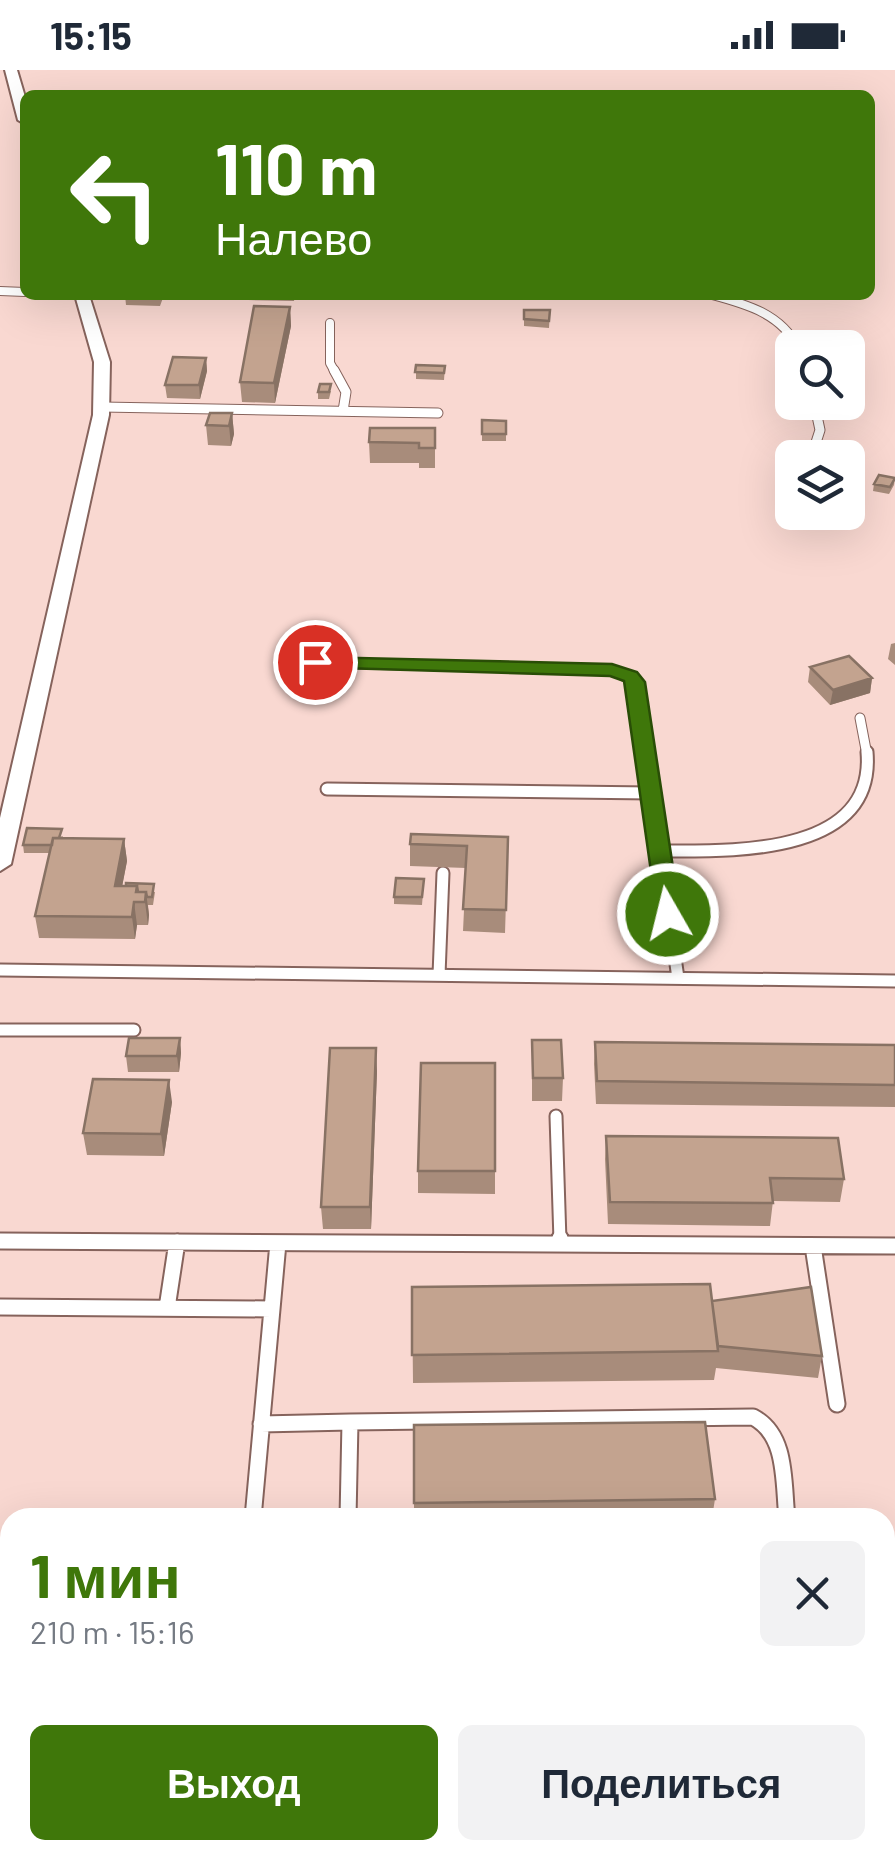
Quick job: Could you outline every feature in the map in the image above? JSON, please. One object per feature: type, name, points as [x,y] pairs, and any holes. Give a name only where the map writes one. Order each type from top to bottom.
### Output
[{"type":"street","points":[[12,70],[20,101]]},
{"type":"street","points":[[0,864],[102,406],[102,362],[83,300]]},
{"type":"lane","points":[[728,300],[753,308],[784,330]]},
{"type":"lane","points":[[330,323],[330,363],[346,392],[343,411]]},
{"type":"lane","points":[[102,406],[438,412]]},
{"type":"lane","points":[[315,662],[623,672],[635,682],[678,978]]},
{"type":"lane","points":[[660,851],[769,849],[794,843],[837,820],[852,805],[866,777],[860,718]]},
{"type":"lane","points":[[327,790],[651,793]]},
{"type":"lane","points":[[439,975],[443,873]]},
{"type":"lane","points":[[0,970],[895,980]]},
{"type":"lane","points":[[0,1030],[134,1030]]},
{"type":"lane","points":[[556,1116],[560,1244]]},
{"type":"lane","points":[[0,1241],[895,1246]]},
{"type":"lane","points":[[167,1308],[176,1242]]},
{"type":"lane","points":[[254,1508],[278,1242]]},
{"type":"lane","points":[[813,1246],[838,1404]]},
{"type":"lane","points":[[0,1307],[272,1308]]},
{"type":"lane","points":[[261,1424],[753,1417],[762,1420],[774,1434],[785,1508]]},
{"type":"lane","points":[[348,1508],[350,1422]]},
{"type":"building","points":[[254,306],[290,307],[274,383],[240,382]]},
{"type":"building","points":[[524,310],[550,310],[549,321],[524,319]]},
{"type":"building","points":[[173,357],[206,358],[199,385],[165,385]]},
{"type":"building","points":[[416,365],[445,366],[444,373],[415,372]]},
{"type":"building","points":[[320,384],[331,384],[329,392],[318,392]]},
{"type":"building","points":[[210,413],[232,413],[229,426],[206,425]]},
{"type":"building","points":[[482,420],[506,421],[506,434],[482,434]]},
{"type":"building","points":[[370,428],[435,428],[435,448],[419,448],[419,443],[369,442]]},
{"type":"building","points":[[879,475],[895,478],[890,487],[874,484]]},
{"type":"building","points":[[849,656],[872,678],[833,690],[810,667]]},
{"type":"building","points":[[27,828],[62,829],[52,845],[23,845]]},
{"type":"building","points":[[411,834],[508,837],[506,910],[463,909],[467,846],[410,844]]},
{"type":"building","points":[[53,838],[124,839],[115,886],[137,886],[136,892],[146,892],[145,902],[134,902],[132,917],[35,916]]},
{"type":"building","points":[[396,878],[424,879],[422,897],[394,897]]},
{"type":"building","points":[[154,884],[152,897],[138,892],[137,886],[126,886]]},
{"type":"building","points":[[129,1038],[180,1038],[177,1056],[126,1056]]},
{"type":"building","points":[[532,1040],[561,1040],[563,1078],[533,1078]]},
{"type":"building","points":[[595,1042],[895,1045],[895,1085],[597,1081]]},
{"type":"building","points":[[330,1048],[376,1048],[370,1207],[321,1207]]},
{"type":"building","points":[[421,1063],[495,1063],[495,1171],[418,1171]]},
{"type":"building","points":[[93,1079],[169,1080],[161,1134],[83,1133]]},
{"type":"building","points":[[606,1136],[838,1138],[844,1179],[770,1178],[773,1203],[610,1202]]},
{"type":"building","points":[[710,1284],[718,1351],[412,1355],[412,1287]]},
{"type":"building","points":[[811,1287],[822,1356],[718,1346],[712,1301]]},
{"type":"building","points":[[705,1422],[715,1499],[414,1503],[414,1425]]},
{"type":"route","points":[[315,662],[612,670],[630,676],[635,682],[668,914]]}]
